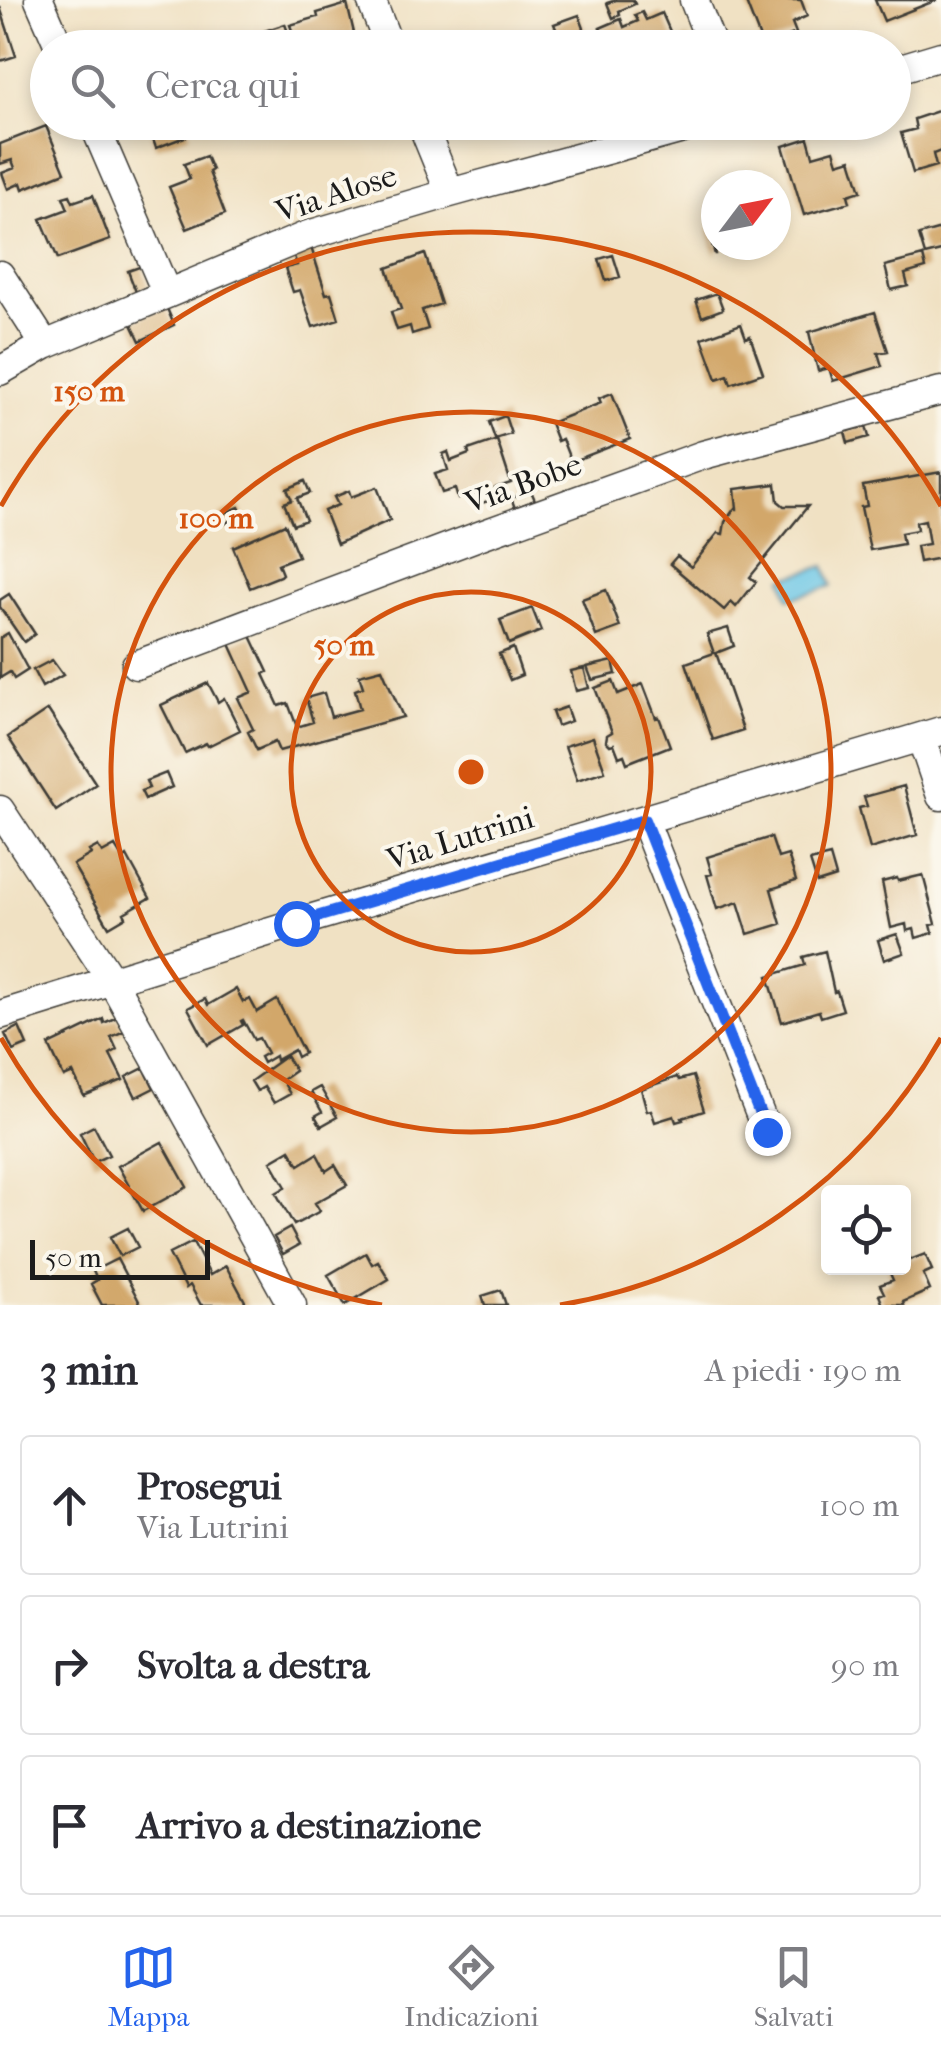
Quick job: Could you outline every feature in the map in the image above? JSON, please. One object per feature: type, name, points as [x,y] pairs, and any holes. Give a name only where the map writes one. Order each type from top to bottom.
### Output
[{"type":"street","points":[[39,0],[52,30]]},
{"type":"street","points":[[371,0],[383,30]]},
{"type":"street","points":[[694,0],[706,30]]},
{"type":"street","points":[[911,65],[941,56]]},
{"type":"street","points":[[100,140],[167,294]]},
{"type":"street","points":[[428,140],[450,192]]},
{"type":"street","name":"Via Alose","points":[[0,370],[45,345],[308,236],[450,192],[642,140]]},
{"type":"street","points":[[0,275],[45,345]]},
{"type":"street","name":"Via Bobe","points":[[136,665],[703,455],[941,391]]},
{"type":"street","points":[[931,734],[941,796]]},
{"type":"street","name":"Via Lutrini","points":[[0,1014],[931,734]]},
{"type":"street","points":[[0,810],[112,979],[292,1305]]},
{"type":"street","points":[[644,820],[767,1132]]},
{"type":"water","points":[[825,566],[832,586],[789,599],[783,578]]},
{"type":"building","points":[[633,0],[635,4],[613,18],[607,3]]},
{"type":"building","points":[[745,0],[801,0],[807,16],[792,23],[795,30],[757,30]]},
{"type":"building","points":[[875,0],[937,0],[884,21]]},
{"type":"building","points":[[347,4],[353,30],[292,30],[290,25],[318,17],[317,13]]},
{"type":"building","points":[[0,7],[16,56],[0,61]]},
{"type":"building","points":[[642,12],[646,20],[662,13],[669,30],[600,28],[621,19],[624,27],[638,21],[635,15]]},
{"type":"building","points":[[579,15],[585,30],[556,30],[554,24]]},
{"type":"building","points":[[941,110],[941,151],[933,154],[936,166],[913,173],[903,140],[911,140],[911,130],[916,129],[914,119]]},
{"type":"building","points":[[30,132],[30,140],[52,140],[65,172],[23,189],[21,183],[8,189],[2,173],[15,168],[12,160],[0,164],[0,144]]},
{"type":"building","points":[[153,140],[177,140],[156,148]]},
{"type":"building","points":[[809,140],[813,156],[834,150],[838,163],[851,159],[861,191],[848,195],[850,202],[804,215],[783,146]]},
{"type":"building","points":[[206,156],[225,214],[187,229],[169,187],[190,179],[184,164]]},
{"type":"building","points":[[70,195],[73,202],[93,195],[110,240],[58,259],[41,219],[68,209],[63,197]]},
{"type":"building","points":[[941,229],[941,251],[925,255],[919,235]]},
{"type":"building","points":[[310,244],[326,294],[331,293],[339,319],[313,327],[300,290],[293,292],[285,268],[297,265],[292,250]]},
{"type":"building","points":[[425,254],[441,304],[422,310],[428,329],[412,334],[410,326],[397,330],[391,312],[401,309],[387,268]]},
{"type":"building","points":[[613,255],[620,277],[606,281],[599,259]]},
{"type":"building","points":[[923,256],[926,268],[905,274],[908,286],[891,290],[885,266]]},
{"type":"building","points":[[142,266],[149,286],[136,292],[128,271]]},
{"type":"building","points":[[717,293],[723,309],[702,317],[696,300]]},
{"type":"building","points":[[166,306],[174,325],[140,341],[131,322]]},
{"type":"building","points":[[875,312],[888,351],[878,353],[882,366],[833,381],[829,368],[818,371],[809,332]]},
{"type":"building","points":[[741,324],[746,338],[750,336],[763,373],[731,384],[728,375],[717,379],[702,338]]},
{"type":"building","points":[[612,393],[630,439],[571,462],[550,423],[601,403],[599,398]]},
{"type":"building","points":[[505,416],[511,434],[495,439],[489,422]]},
{"type":"building","points":[[866,426],[869,437],[848,443],[845,432]]},
{"type":"building","points":[[497,440],[511,483],[495,488],[498,498],[482,503],[479,492],[458,499],[455,489],[442,493],[435,474],[448,470],[443,454],[448,452],[451,461]]},
{"type":"building","points":[[941,472],[941,558],[919,562],[916,546],[929,544],[925,520],[916,522],[917,530],[901,533],[903,544],[870,550],[861,507],[867,506],[863,486]]},
{"type":"building","points":[[305,481],[310,493],[297,498],[306,520],[293,525],[284,503],[292,500],[287,489]]},
{"type":"building","points":[[776,484],[778,501],[784,506],[808,506],[750,577],[756,582],[736,607],[731,602],[724,610],[670,564],[677,556],[691,567],[718,533],[723,534],[725,522],[737,509],[735,489]]},
{"type":"building","points":[[377,487],[390,520],[337,544],[324,511],[338,505],[334,497],[349,491],[351,497]]},
{"type":"building","points":[[531,491],[535,500],[515,508],[511,498]]},
{"type":"building","points":[[239,507],[243,515],[224,524],[220,515]]},
{"type":"building","points":[[285,524],[298,556],[278,564],[280,576],[250,588],[233,547]]},
{"type":"building","points":[[606,590],[620,627],[596,636],[582,599]]},
{"type":"building","points":[[9,594],[35,634],[24,642],[0,607],[0,600]]},
{"type":"building","points":[[532,608],[541,631],[509,644],[500,620]]},
{"type":"building","points":[[728,628],[734,646],[716,653],[743,730],[713,740],[686,663],[714,653],[707,634]]},
{"type":"building","points":[[8,633],[28,670],[14,679],[10,672],[0,678],[0,638]]},
{"type":"building","points":[[251,636],[279,706],[288,703],[297,727],[313,722],[306,698],[324,693],[331,717],[360,709],[355,690],[363,687],[359,675],[382,669],[403,717],[279,751],[275,742],[257,750],[248,732],[253,729],[238,698],[252,692],[230,644]]},
{"type":"building","points":[[513,648],[522,675],[510,680],[499,654]]},
{"type":"building","points":[[52,660],[63,675],[42,687],[33,670]]},
{"type":"building","points":[[613,661],[616,674],[592,680],[587,667]]},
{"type":"building","points":[[584,668],[589,688],[576,691],[571,671]]},
{"type":"building","points":[[613,681],[618,694],[643,684],[670,746],[627,763],[624,755],[619,757],[614,744],[606,741],[612,732],[595,688]]},
{"type":"building","points":[[208,683],[218,702],[224,698],[240,730],[185,753],[161,705]]},
{"type":"building","points":[[566,707],[571,721],[557,726],[552,712]]},
{"type":"building","points":[[48,710],[96,784],[56,811],[8,737]]},
{"type":"building","points":[[593,737],[605,771],[577,780],[565,746]]},
{"type":"building","points":[[166,773],[172,787],[145,799],[141,791],[149,788],[146,781]]},
{"type":"building","points":[[904,786],[917,835],[870,849],[859,808],[867,806],[864,797]]},
{"type":"building","points":[[771,837],[778,858],[788,855],[796,881],[771,889],[781,924],[748,934],[738,902],[717,909],[707,875],[712,874],[707,857]]},
{"type":"building","points":[[98,846],[102,853],[115,846],[123,859],[127,856],[150,898],[109,927],[73,865]]},
{"type":"building","points":[[830,856],[836,877],[817,883],[810,861]]},
{"type":"building","points":[[923,875],[936,924],[931,925],[933,933],[916,938],[914,929],[907,931],[906,924],[891,928],[882,882]]},
{"type":"building","points":[[897,934],[904,953],[884,960],[878,940]]},
{"type":"building","points":[[825,951],[834,992],[837,991],[843,1010],[821,1017],[819,1011],[782,1022],[768,976],[805,965],[803,957]]},
{"type":"building","points":[[236,989],[243,1002],[250,999],[257,1012],[277,1000],[304,1053],[297,1057],[294,1050],[263,1063],[260,1057],[267,1053],[243,1020],[243,1025],[208,1045],[188,1008],[205,999],[208,1005]]},
{"type":"building","points":[[117,1017],[124,1031],[111,1037],[117,1050],[110,1054],[123,1080],[84,1096],[73,1073],[64,1077],[49,1045],[103,1019],[104,1023]]},
{"type":"building","points":[[19,1027],[27,1045],[13,1051],[5,1034]]},
{"type":"building","points":[[286,1056],[295,1071],[282,1080],[290,1094],[274,1103],[264,1087],[257,1091],[251,1081]]},
{"type":"building","points":[[144,1068],[154,1088],[136,1097],[126,1077]]},
{"type":"building","points":[[693,1076],[704,1111],[676,1122],[674,1116],[655,1122],[651,1110],[647,1111],[641,1089]]},
{"type":"building","points":[[320,1087],[337,1117],[321,1126],[315,1116],[322,1112],[311,1092]]},
{"type":"building","points":[[94,1126],[109,1155],[94,1162],[80,1133]]},
{"type":"building","points":[[162,1142],[187,1187],[143,1211],[118,1166]]},
{"type":"building","points":[[290,1150],[299,1165],[317,1154],[326,1171],[335,1165],[347,1185],[315,1203],[320,1211],[294,1225],[276,1193],[286,1187],[271,1161]]},
{"type":"building","points":[[128,1228],[138,1247],[120,1256],[110,1237]]},
{"type":"building","points":[[290,1228],[299,1245],[283,1254],[274,1237]]},
{"type":"building","points":[[193,1242],[210,1275],[226,1266],[247,1305],[201,1305],[190,1285],[186,1288],[169,1254]]},
{"type":"building","points":[[366,1253],[372,1264],[378,1261],[389,1279],[345,1305],[328,1275]]},
{"type":"building","points":[[925,1254],[932,1270],[923,1274],[930,1290],[903,1302],[904,1305],[883,1305],[880,1285],[893,1280],[891,1275],[911,1275],[911,1260]]},
{"type":"building","points":[[117,1259],[141,1305],[102,1305],[91,1284],[97,1280],[93,1271]]},
{"type":"building","points":[[501,1290],[506,1305],[485,1305],[482,1296]]},
{"type":"route","points":[[296,923],[644,820],[767,1132]]}]
